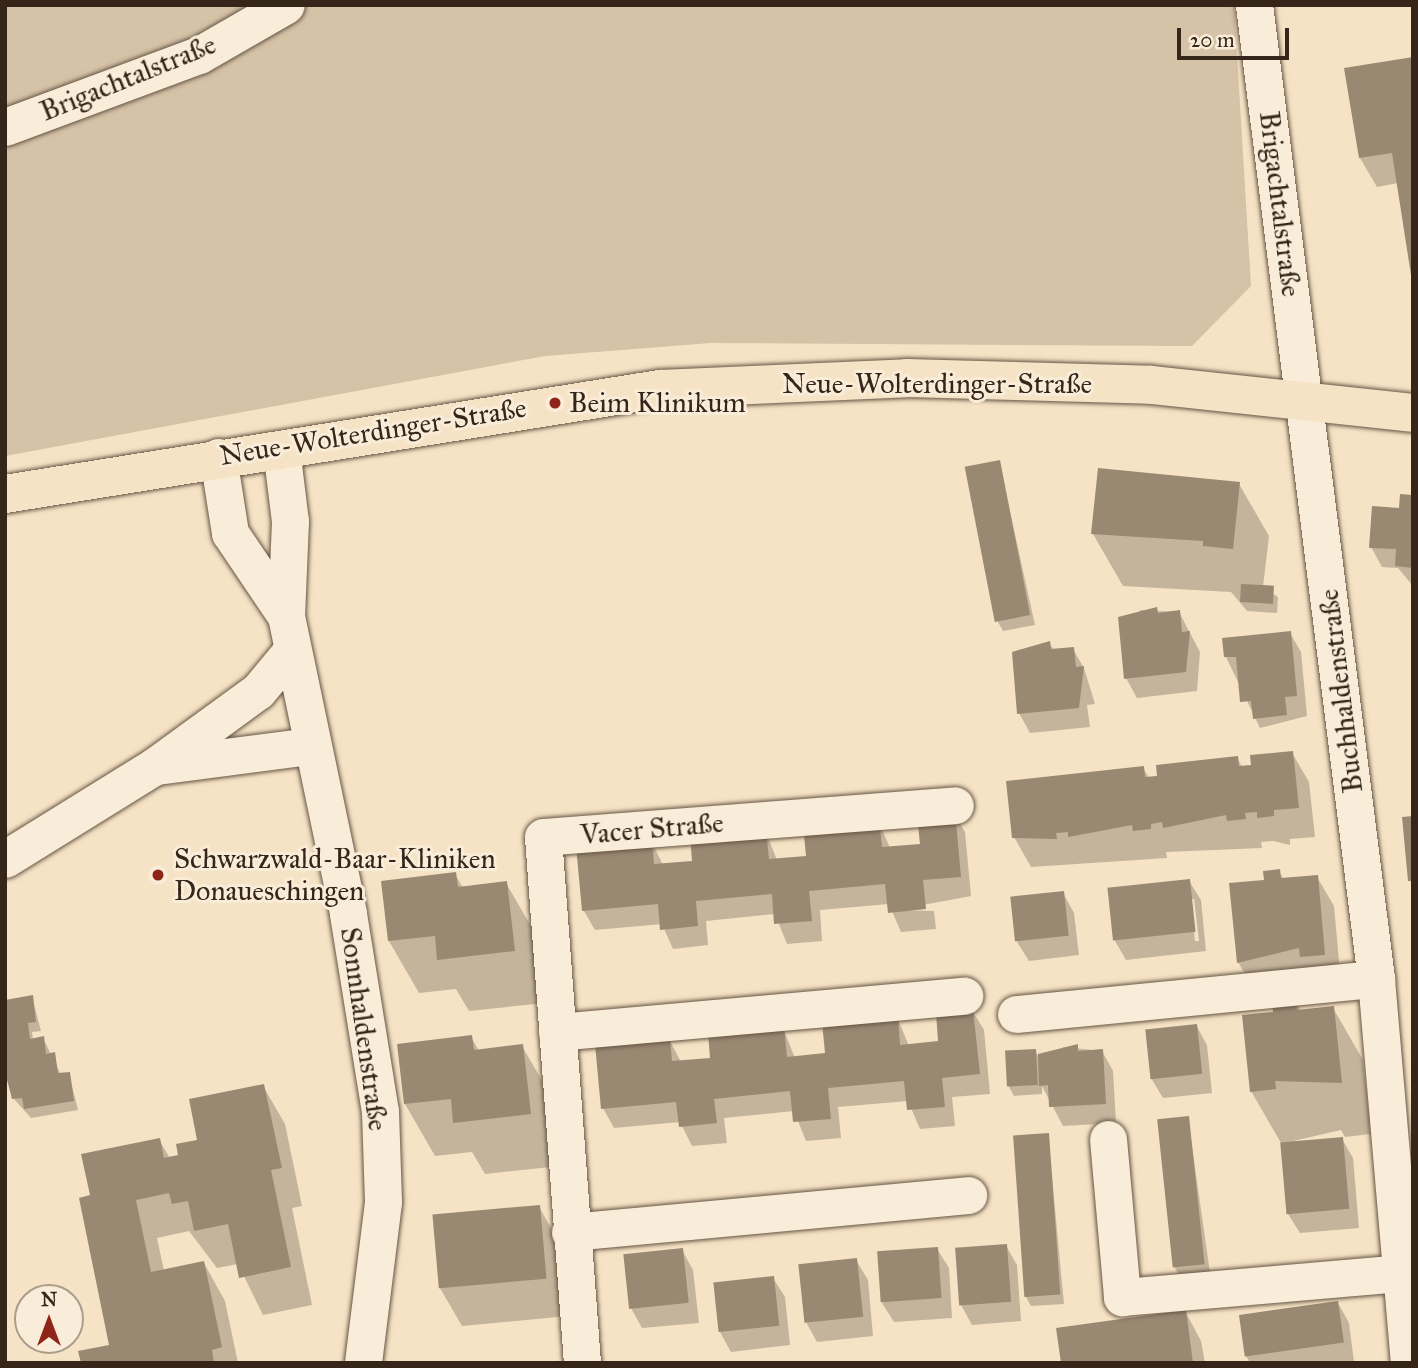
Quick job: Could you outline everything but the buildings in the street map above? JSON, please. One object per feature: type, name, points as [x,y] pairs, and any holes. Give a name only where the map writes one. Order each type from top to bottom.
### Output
[{"type":"main road","name":"Neue-Wolterdinger-Straße","points":[[5,494],[218,457],[660,389],[907,378],[1151,384],[1413,413]]},
{"type":"street","name":"Brigachtalstraße","points":[[5,127],[199,55],[286,5]]},
{"type":"street","name":"Brigachtalstraße","points":[[1254,5],[1306,402]]},
{"type":"street","name":"Buchhaldenstraße","points":[[1306,402],[1376,979],[1403,1161],[1402,1273],[1409,1363]]},
{"type":"street","name":"Sonnhaldenstraße","points":[[281,449],[290,521],[289,633],[348,914],[380,1111],[383,1202],[363,1363]]},
{"type":"street","name":"Sonnhaldenstraße","points":[[218,457],[230,533],[289,633]]},
{"type":"street","points":[[5,859],[155,766],[258,691],[289,633]]},
{"type":"street","points":[[155,766],[312,746]]},
{"type":"street","name":"Vacer Straße","points":[[582,1363],[570,1232],[543,837],[955,805]]},
{"type":"street","points":[[1016,1014],[1376,979]]},
{"type":"street","points":[[557,1032],[964,996]]},
{"type":"street","points":[[1108,1139],[1122,1297],[1402,1273]]},
{"type":"street","points":[[570,1232],[968,1195]]},
{"type":"shaded area","points":[[5,5],[1234,5],[1251,286],[1192,346],[711,343],[545,356],[5,456]]},
{"type":"place","name":"Beim Klinikum","points":[[555,403]]},
{"type":"place","name":"Schwarzwald-Baar-Kliniken Donaueschingen","points":[[158,875]]}]
